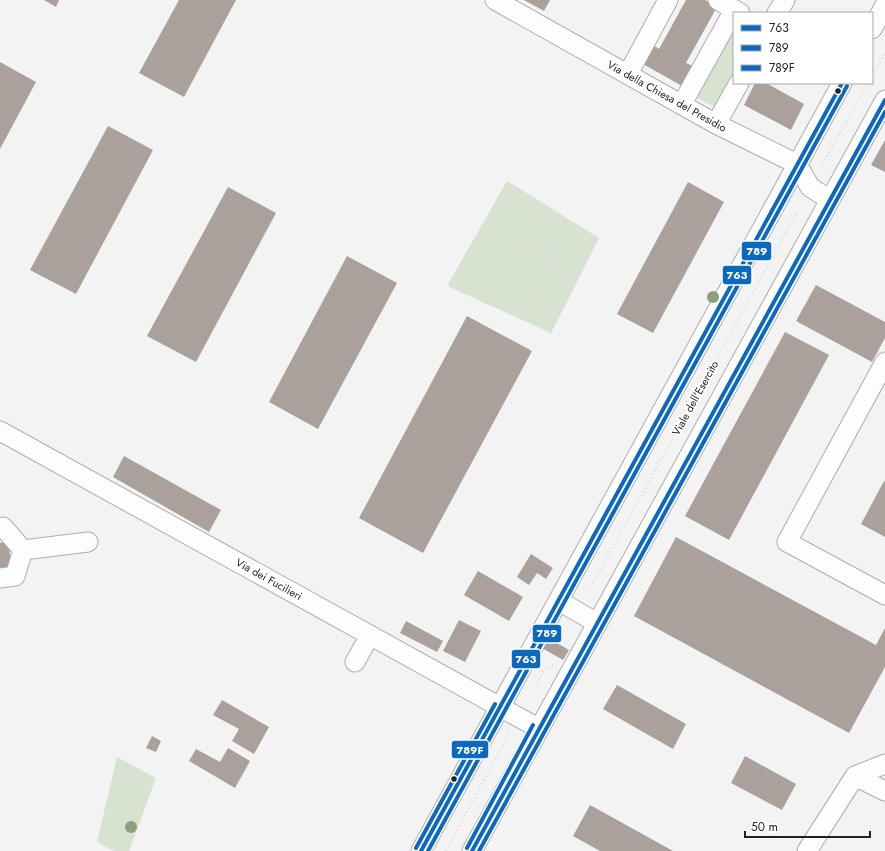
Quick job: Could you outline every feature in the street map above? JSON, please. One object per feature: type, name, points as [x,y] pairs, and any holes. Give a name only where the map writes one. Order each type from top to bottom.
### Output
[{"type":"street","name":"Via della Chiesa del Presidio","points":[[495,0],[716,124],[797,164]]},
{"type":"street","points":[[628,74],[668,0]]},
{"type":"street","points":[[718,0],[737,11]]},
{"type":"street","points":[[778,12],[785,0]]},
{"type":"street","points":[[873,27],[885,5]]},
{"type":"street","points":[[682,104],[733,18]]},
{"type":"street","points":[[716,124],[738,84]]},
{"type":"street","name":"Viale dell'Esercito","points":[[421,851],[841,84]]},
{"type":"street","name":"Viale dell'Esercito","points":[[472,851],[538,728],[885,100]]},
{"type":"street","points":[[797,164],[810,187],[830,200]]},
{"type":"street","points":[[885,362],[787,542],[885,595]]},
{"type":"street","name":"Via dei Fucilieri","points":[[0,431],[538,728]]},
{"type":"street","points":[[0,528],[4,528],[23,550]]},
{"type":"street","points":[[23,550],[88,542]]},
{"type":"street","points":[[0,578],[15,576],[23,550]]},
{"type":"street","points":[[559,601],[597,623]]},
{"type":"street","points":[[355,662],[370,635]]},
{"type":"street","points":[[807,851],[855,776],[885,764]]},
{"type":"street","points":[[855,776],[885,791]]},
{"type":"path","points":[[873,74],[885,53]]},
{"type":"path","points":[[821,167],[867,84]]},
{"type":"path","points":[[513,193],[528,242]]},
{"type":"path","name":"Viale dell'Esercito","points":[[591,587],[799,208]]},
{"type":"path","points":[[527,216],[542,217],[554,222],[567,233],[575,246],[577,260],[575,274],[569,287],[559,297],[546,303],[532,305],[518,303],[506,296],[496,285],[490,273],[489,257],[495,239],[500,230],[512,221],[527,216]]},
{"type":"path","points":[[542,244],[554,222]]},
{"type":"path","points":[[495,239],[517,252]]},
{"type":"path","points":[[551,253],[592,241]]},
{"type":"path","points":[[528,242],[542,244],[551,253],[552,264],[550,269],[546,274],[536,278],[524,276],[516,266],[517,252],[528,242]]},
{"type":"path","points":[[470,279],[516,266]]},
{"type":"path","points":[[550,269],[572,280]]},
{"type":"path","points":[[513,300],[524,276]]},
{"type":"path","points":[[536,278],[551,333]]},
{"type":"path","points":[[537,683],[544,670],[558,662]]},
{"type":"path","points":[[446,851],[518,717]]},
{"type":"green space","points":[[733,24],[733,77],[716,108],[695,97]]},
{"type":"green space","points":[[507,181],[599,238],[551,333],[447,286]]},
{"type":"green space","points":[[117,757],[156,778],[129,851],[114,851],[97,842]]},
{"type":"building","points":[[44,0],[59,0],[56,7]]},
{"type":"building","points":[[179,0],[236,0],[184,97],[139,73]]},
{"type":"building","points":[[524,0],[550,0],[544,11]]},
{"type":"building","points":[[686,0],[705,0],[717,7],[686,63],[693,66],[682,86],[643,64],[653,45],[659,49]]},
{"type":"building","points":[[0,62],[36,82],[0,149]]},
{"type":"building","points":[[754,84],[768,84],[804,104],[791,130],[744,105]]},
{"type":"building","points":[[108,126],[153,150],[76,294],[30,270]]},
{"type":"building","points":[[885,140],[885,172],[871,165]]},
{"type":"building","points":[[688,182],[724,202],[653,333],[617,314]]},
{"type":"building","points":[[228,187],[276,213],[196,362],[147,336]]},
{"type":"building","points":[[347,256],[397,283],[318,429],[269,402]]},
{"type":"building","points":[[816,285],[885,322],[885,338],[872,362],[796,321]]},
{"type":"building","points":[[467,316],[532,351],[423,553],[359,518]]},
{"type":"building","points":[[785,332],[829,355],[729,540],[685,516]]},
{"type":"building","points":[[124,456],[221,510],[209,532],[113,477]]},
{"type":"building","points":[[884,481],[885,482],[885,537],[861,524]]},
{"type":"building","points":[[676,537],[876,645],[885,628],[885,667],[849,733],[634,616]]},
{"type":"building","points":[[8,541],[12,570],[0,572],[0,543]]},
{"type":"building","points":[[531,554],[553,568],[546,579],[537,573],[529,585],[517,577]]},
{"type":"building","points":[[478,571],[523,597],[509,621],[464,595]]},
{"type":"building","points":[[459,620],[481,631],[465,662],[443,651]]},
{"type":"building","points":[[406,621],[443,641],[437,652],[400,633]]},
{"type":"building","points":[[548,638],[569,650],[563,660],[542,648]]},
{"type":"building","points":[[617,685],[686,724],[673,749],[603,709]]},
{"type":"building","points":[[222,700],[269,727],[254,754],[232,741],[239,729],[213,715]]},
{"type":"building","points":[[152,736],[161,741],[156,752],[146,748]]},
{"type":"building","points":[[228,748],[250,761],[235,788],[189,761],[196,749],[220,762]]},
{"type":"building","points":[[745,756],[796,784],[782,810],[731,783]]},
{"type":"building","points":[[590,805],[673,851],[600,851],[573,836]]},
{"type":"transit line","name":"763","points":[[421,851],[841,84]]},
{"type":"transit line","name":"789","points":[[428,851],[847,86]]},
{"type":"transit line","name":"763","points":[[472,851],[885,100]]},
{"type":"transit line","name":"789","points":[[479,851],[885,112]]},
{"type":"transit line","name":"789F","points":[[416,848],[495,704]]},
{"type":"transit line","name":"789F","points":[[467,848],[533,725]]}]
